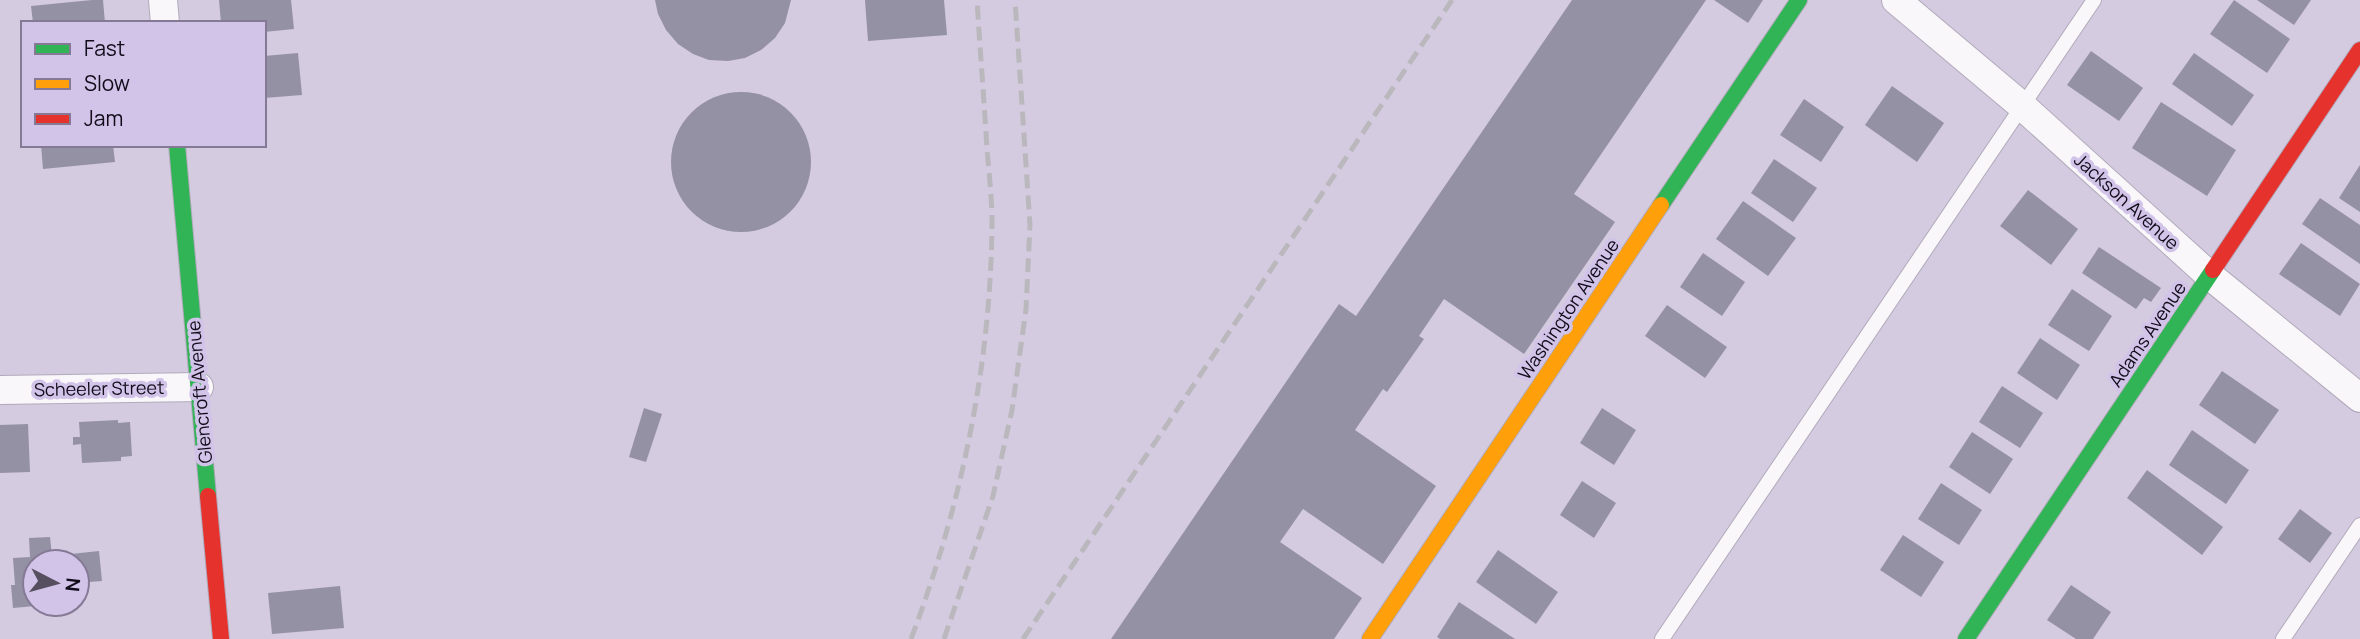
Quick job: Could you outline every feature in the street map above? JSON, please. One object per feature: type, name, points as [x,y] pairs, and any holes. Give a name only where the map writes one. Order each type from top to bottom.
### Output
[{"type":"street","points":[[163,0],[166,21]]},
{"type":"street","name":"Washington Avenue","points":[[1370,639],[1799,0]]},
{"type":"street","name":"Jackson Avenue","points":[[1896,0],[2021,105],[2209,275],[2360,398]]},
{"type":"street","name":"Adams Avenue","points":[[1966,639],[2360,50]]},
{"type":"street","name":"Glencroft Avenue","points":[[177,147],[221,639]]},
{"type":"street","name":"Scheeler Street","points":[[0,390],[199,387]]},
{"type":"lane","points":[[1662,639],[2094,0]]},
{"type":"lane","points":[[2283,639],[2360,525]]},
{"type":"building","points":[[103,0],[105,21],[33,21],[31,6]]},
{"type":"building","points":[[219,0],[291,0],[294,29],[266,32],[266,21],[221,21]]},
{"type":"building","points":[[655,0],[791,0],[785,23],[775,38],[761,50],[745,58],[728,61],[709,60],[678,44],[666,30]]},
{"type":"building","points":[[865,0],[944,0],[947,35],[868,41]]},
{"type":"building","points":[[1572,0],[1706,0],[1574,194],[1615,222],[1524,354],[1444,299],[1419,336],[1424,339],[1387,392],[1383,389],[1355,430],[1436,486],[1383,564],[1303,509],[1280,542],[1362,598],[1334,639],[1111,639],[1339,304],[1356,316]]},
{"type":"building","points":[[1714,0],[1763,0],[1748,23]]},
{"type":"building","points":[[2234,0],[2290,39],[2267,73],[2210,34]]},
{"type":"building","points":[[2257,0],[2311,0],[2294,25]]},
{"type":"building","points":[[2091,51],[2143,88],[2119,121],[2067,85]]},
{"type":"building","points":[[298,53],[302,95],[266,98],[266,56]]},
{"type":"building","points":[[2194,53],[2254,95],[2232,126],[2172,84]]},
{"type":"building","points":[[1892,86],[1944,123],[1917,162],[1865,125]]},
{"type":"building","points":[[741,92],[768,97],[790,113],[806,135],[811,162],[806,189],[790,211],[768,227],[741,232],[714,227],[692,211],[676,189],[671,162],[676,135],[692,113],[714,97]]},
{"type":"building","points":[[1804,99],[1844,127],[1821,162],[1780,135]]},
{"type":"building","points":[[2161,102],[2236,150],[2207,196],[2132,148]]},
{"type":"building","points":[[41,147],[113,147],[115,162],[43,169]]},
{"type":"building","points":[[1774,159],[1817,188],[1793,222],[1751,193]]},
{"type":"building","points":[[2360,165],[2360,212],[2339,198]]},
{"type":"building","points":[[2028,190],[2078,229],[2051,265],[2000,226]]},
{"type":"building","points":[[2320,198],[2360,225],[2360,264],[2302,224]]},
{"type":"building","points":[[1743,201],[1796,238],[1768,276],[1716,239]]},
{"type":"building","points":[[2301,243],[2360,284],[2340,316],[2279,274]]},
{"type":"building","points":[[2099,247],[2161,288],[2151,302],[2144,298],[2136,309],[2082,273]]},
{"type":"building","points":[[1703,253],[1745,282],[1722,316],[1680,287]]},
{"type":"building","points":[[2072,289],[2112,316],[2089,351],[2048,325]]},
{"type":"building","points":[[1667,305],[1727,347],[1705,378],[1645,336]]},
{"type":"building","points":[[2040,338],[2080,365],[2057,400],[2017,373]]},
{"type":"building","points":[[2222,371],[2279,410],[2255,444],[2199,405]]},
{"type":"building","points":[[2002,386],[2043,413],[2020,448],[1979,422]]},
{"type":"building","points":[[644,408],[662,414],[646,462],[629,457]]},
{"type":"building","points":[[1602,408],[1636,430],[1614,465],[1580,443]]},
{"type":"building","points":[[118,420],[118,423],[130,422],[132,456],[121,457],[121,461],[82,463],[81,444],[73,445],[73,437],[80,437],[79,422]]},
{"type":"building","points":[[28,424],[30,472],[0,473],[0,425]]},
{"type":"building","points":[[2192,430],[2249,470],[2226,504],[2169,465]]},
{"type":"building","points":[[1972,432],[2013,459],[1990,494],[1949,467]]},
{"type":"building","points":[[2147,470],[2223,527],[2202,555],[2127,498]]},
{"type":"building","points":[[1582,481],[1616,503],[1594,538],[1560,515]]},
{"type":"building","points":[[1941,483],[1982,510],[1959,545],[1918,519]]},
{"type":"building","points":[[2300,509],[2332,533],[2310,563],[2278,539]]},
{"type":"building","points":[[1903,535],[1944,562],[1921,597],[1880,570]]},
{"type":"building","points":[[50,537],[51,548],[30,548],[29,538]]},
{"type":"building","points":[[1498,550],[1558,592],[1536,624],[1476,582]]},
{"type":"building","points":[[99,551],[102,581],[91,582],[91,552]]},
{"type":"building","points":[[13,558],[21,558],[21,607],[13,608],[11,585],[15,585]]},
{"type":"building","points":[[2071,585],[2111,612],[2093,639],[2076,639],[2047,620]]},
{"type":"building","points":[[340,586],[344,628],[272,634],[268,593]]},
{"type":"building","points":[[1459,602],[1515,639],[1440,639],[1437,637]]},
{"type":"railway","points":[[911,639],[945,538],[958,487],[970,435],[986,329],[992,214],[977,0]]},
{"type":"railway","points":[[944,639],[993,496],[1012,410],[1026,309],[1030,225],[1015,0]]},
{"type":"railway","points":[[1023,639],[1452,0]]},
{"type":"traffic: fast","points":[[1661,205],[1799,0]]},
{"type":"traffic: fast","points":[[177,147],[208,496]]},
{"type":"traffic: fast","points":[[1966,639],[2213,270]]},
{"type":"traffic: slow","points":[[1370,639],[1661,205]]},
{"type":"traffic: jam","points":[[2213,270],[2360,50]]},
{"type":"traffic: jam","points":[[208,496],[221,639]]}]
